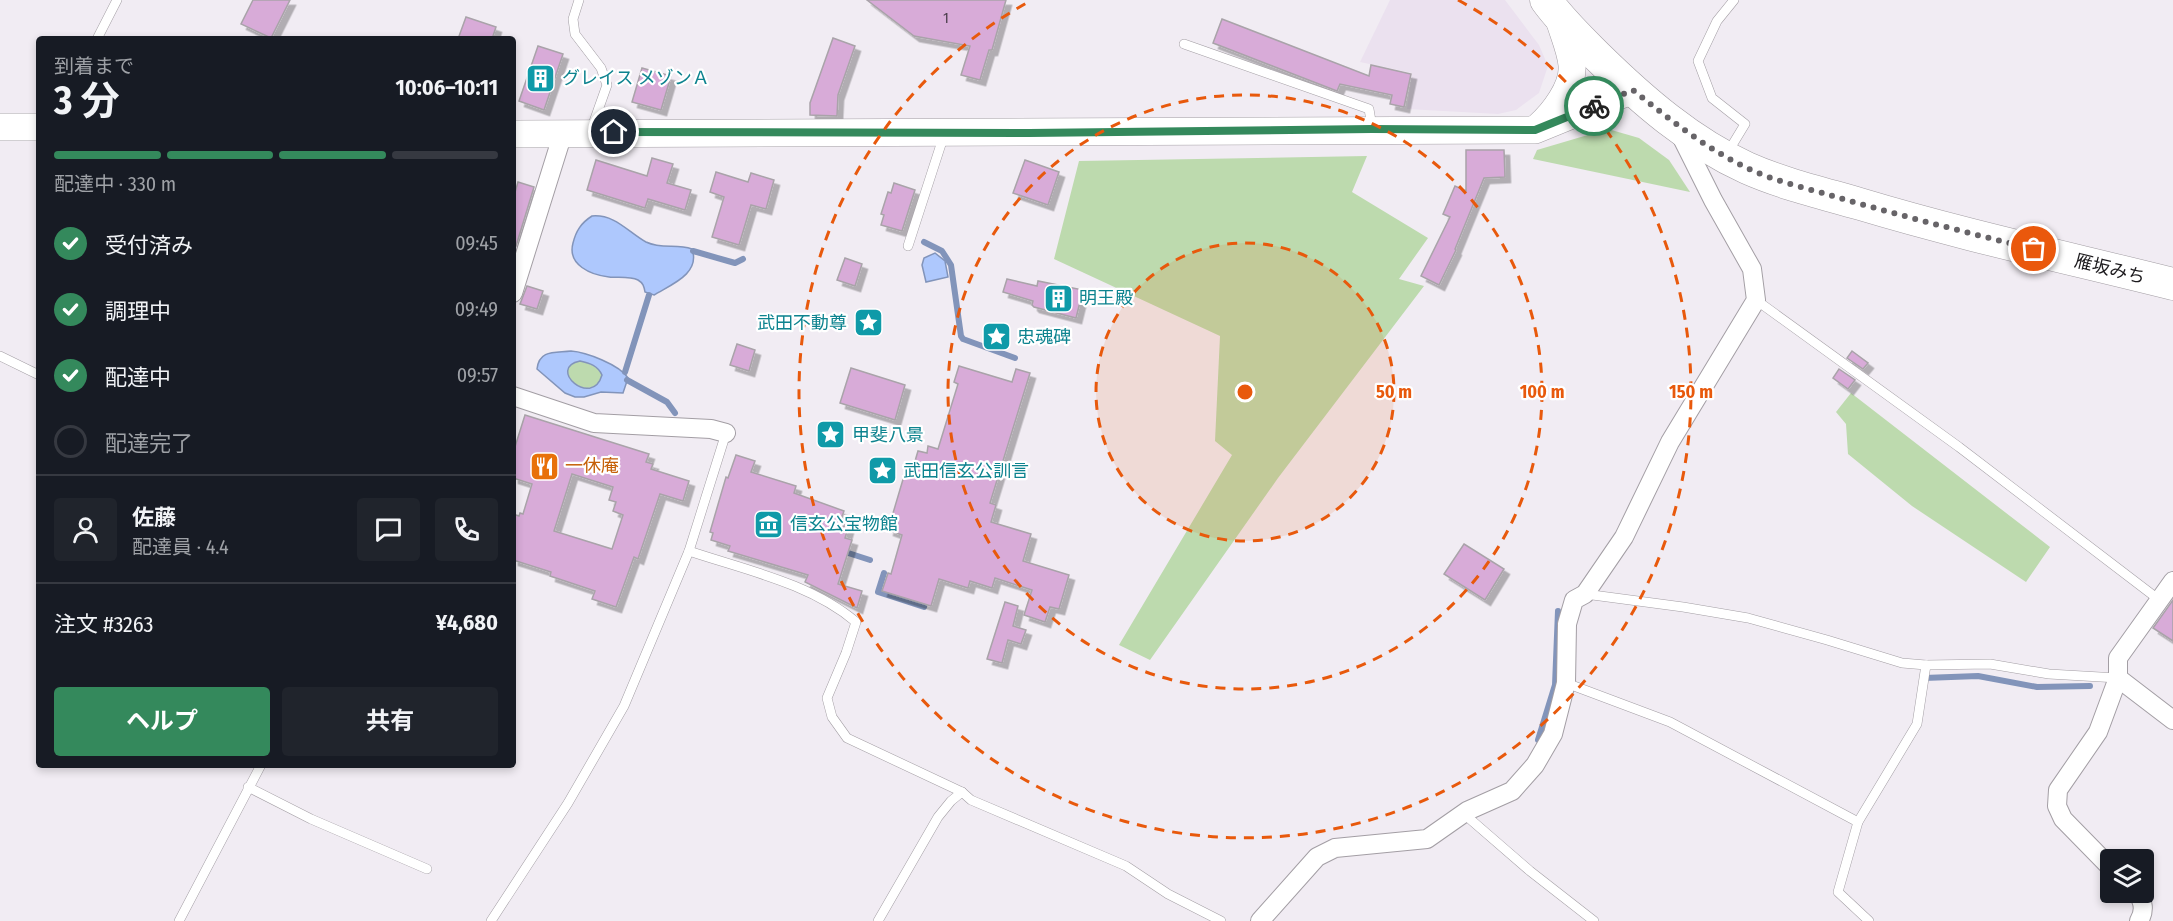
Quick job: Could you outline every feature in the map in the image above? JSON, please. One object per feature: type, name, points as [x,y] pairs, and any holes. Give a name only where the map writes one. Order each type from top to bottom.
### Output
[{"type":"highway","name":"雁坂みち","points":[[1553,10],[1633,90],[1677,125],[1748,169],[1800,187],[1894,214],[2173,284]]},
{"type":"main road","points":[[1535,130],[1551,116],[1566,91],[1572,66],[1553,10]]},
{"type":"main road","points":[[516,134],[1535,130],[1633,90]]},
{"type":"main road","points":[[0,127],[36,127]]},
{"type":"street","points":[[1260,921],[1317,857],[1335,848],[1427,840],[1463,813],[1512,791],[1535,765],[1553,734],[1566,683],[1567,624],[1574,600],[1585,594],[1624,537],[1670,442],[1756,300],[1752,269],[1713,200],[1677,125]]},
{"type":"street","points":[[516,283],[562,133]]},
{"type":"street","points":[[516,397],[594,423],[711,429],[726,433]]},
{"type":"street","points":[[2100,857],[2063,819],[2056,806],[2058,790],[2098,732],[2118,678],[2118,658],[2173,580]]},
{"type":"street","points":[[2118,678],[2173,720]]},
{"type":"street","points":[[2141,920],[2144,909],[2142,903]]},
{"type":"lane","points":[[99,36],[117,0]]},
{"type":"lane","points":[[579,0],[573,19],[575,34],[601,68],[607,85],[590,132]]},
{"type":"lane","points":[[1725,156],[1745,124],[1712,98],[1698,62],[1717,21],[1734,0]]},
{"type":"lane","points":[[1184,44],[1369,109],[1372,129]]},
{"type":"lane","points":[[908,246],[945,133]]},
{"type":"lane","points":[[1756,300],[1959,447],[2158,599]]},
{"type":"lane","points":[[0,356],[36,374]]},
{"type":"lane","points":[[490,921],[568,803],[624,706],[688,551],[726,433]]},
{"type":"lane","points":[[688,551],[780,581],[826,599],[856,622],[827,698],[832,717],[847,738],[962,792],[971,800],[1125,866],[1168,894],[1221,921]]},
{"type":"lane","points":[[1585,594],[1748,618],[1902,663],[1990,664],[2049,674],[2118,678]]},
{"type":"lane","points":[[1869,921],[1838,892],[1858,822],[1917,724],[1926,665]]},
{"type":"lane","points":[[1566,683],[1670,722],[1858,822]]},
{"type":"lane","points":[[179,921],[259,768]]},
{"type":"lane","points":[[248,787],[311,819],[428,869]]},
{"type":"lane","points":[[878,921],[938,817],[962,792]]},
{"type":"lane","points":[[1463,813],[1530,871],[1594,921]]},
{"type":"shaded area","points":[[1390,0],[1505,0],[1539,45],[1548,66],[1539,93],[1516,110],[1498,114],[1407,109],[1412,73],[1360,62]]},
{"type":"green space","points":[[1608,129],[1639,138],[1669,160],[1690,192],[1533,159],[1537,150]]},
{"type":"green space","points":[[1367,156],[1352,192],[1428,238],[1399,279],[1424,286],[1278,478],[1150,660],[1119,645],[1232,455],[1215,441],[1220,336],[1054,259],[1079,161]]},
{"type":"green space","points":[[580,361],[593,365],[602,375],[597,384],[590,388],[574,383],[569,377],[568,371],[571,365]]},
{"type":"green space","points":[[1851,393],[2050,547],[2026,582],[1912,506],[1848,454],[1846,424],[1836,412]]},
{"type":"water","points":[[592,216],[608,218],[621,224],[639,238],[652,244],[692,249],[694,258],[692,265],[682,278],[654,295],[645,292],[644,286],[638,280],[609,277],[588,271],[577,263],[572,251],[577,231]]},
{"type":"water","points":[[935,253],[945,261],[948,277],[926,282],[922,265],[924,258]]},
{"type":"water","points":[[571,351],[602,360],[618,368],[628,378],[623,393],[601,392],[575,397],[565,393],[537,369],[538,363],[545,355]],"holes":[[[580,361],[596,367],[602,375],[597,384],[590,388],[574,383],[569,377],[568,371],[571,365]]]},
{"type":"building","points":[[253,0],[290,0],[272,36],[267,36],[241,24]]},
{"type":"building","points":[[867,0],[1006,0],[992,50],[989,50],[980,80],[961,75],[970,46],[914,36]]},
{"type":"building","points":[[466,17],[496,27],[493,36],[459,36]]},
{"type":"building","points":[[1222,19],[1369,76],[1371,65],[1411,74],[1404,107],[1390,104],[1392,95],[1340,84],[1337,91],[1213,43]]},
{"type":"building","points":[[833,38],[855,46],[838,95],[837,116],[810,115],[810,103]]},
{"type":"building","name":"グレイス メゾンＡ","points":[[538,46],[563,54],[544,110],[519,101]]},
{"type":"building","points":[[642,68],[671,76],[661,110],[632,102]]},
{"type":"building","points":[[1466,150],[1504,150],[1505,177],[1484,178],[1456,250],[1439,285],[1421,276],[1450,217],[1443,214],[1455,186],[1466,191]]},
{"type":"building","points":[[652,158],[673,164],[667,183],[691,190],[685,210],[648,199],[645,208],[587,190],[596,160],[647,176]]},
{"type":"building","points":[[1025,160],[1059,172],[1048,205],[1013,193]]},
{"type":"building","points":[[716,172],[748,182],[751,173],[774,180],[766,209],[751,205],[739,245],[712,237],[724,197],[710,192]]},
{"type":"building","points":[[518,182],[534,187],[516,246]]},
{"type":"building","points":[[894,183],[915,190],[902,231],[881,225],[884,215],[881,214],[888,192],[891,193]]},
{"type":"building","points":[[845,258],[862,264],[855,286],[837,280]]},
{"type":"building","name":"明王殿","points":[[1007,279],[1037,286],[1038,281],[1083,290],[1076,318],[1034,307],[1033,301],[1003,292]]},
{"type":"building","points":[[527,286],[543,291],[537,309],[520,304]]},
{"type":"building","points":[[737,344],[755,350],[749,371],[730,365]]},
{"type":"building","points":[[1852,351],[1868,363],[1863,369],[1847,358]]},
{"type":"building","points":[[959,366],[1012,382],[1016,369],[1030,373],[990,503],[996,505],[991,522],[1031,534],[1023,561],[1069,575],[1059,609],[1050,607],[1045,622],[1024,615],[1032,590],[995,578],[992,588],[970,581],[968,588],[939,579],[931,606],[882,591],[888,573],[891,574],[902,535],[888,530],[904,476],[910,478],[918,451],[927,453],[928,446],[938,449],[958,384],[954,382]]},
{"type":"building","points":[[851,368],[905,385],[895,420],[840,403]]},
{"type":"building","points":[[1839,369],[1855,380],[1848,389],[1833,378]]},
{"type":"building","points":[[525,415],[649,454],[646,462],[653,464],[651,469],[689,481],[683,501],[660,494],[638,559],[634,557],[616,607],[592,599],[595,591],[550,576],[551,572],[516,561],[516,515],[523,514],[532,484],[516,479],[516,444]],"holes":[[[572,474],[613,487],[609,500],[616,502],[613,511],[623,515],[612,549],[554,531]]]},
{"type":"building","points":[[736,455],[755,461],[751,472],[796,486],[794,493],[844,511],[839,525],[848,528],[845,538],[852,540],[838,584],[862,591],[857,608],[805,582],[808,575],[728,551],[730,546],[711,540],[713,533],[710,532],[726,477],[728,478]]},
{"type":"building","points":[[1464,544],[1504,569],[1485,600],[1444,574]]},
{"type":"building","points":[[2173,600],[2173,641],[2153,628]]},
{"type":"building","points":[[1005,602],[1018,606],[1013,626],[1026,630],[1021,644],[1008,640],[1002,663],[987,659]]},
{"type":"waterway","points":[[924,242],[942,251],[951,265],[963,339],[1015,358]]},
{"type":"waterway","points":[[693,251],[735,263],[743,259]]},
{"type":"waterway","points":[[625,372],[649,295]]},
{"type":"waterway","points":[[627,380],[667,402],[675,413]]},
{"type":"waterway","points":[[842,551],[870,560]]},
{"type":"waterway","points":[[884,573],[878,592],[924,607]]},
{"type":"waterway","points":[[1538,740],[1555,685],[1558,611]]},
{"type":"waterway","points":[[1924,678],[1978,676],[2037,687],[2090,686]]},
{"type":"way so far","points":[[1594,106],[1633,90],[1677,125],[1748,169],[1800,187],[1894,214],[2034,249]]},
{"type":"place","name":"グレイス メゾンＡ","points":[[541,78]]},
{"type":"place","name":"明王殿","points":[[1058,298]]},
{"type":"place","name":"武田不動尊","points":[[868,323]]},
{"type":"place","name":"忠魂碑","points":[[996,337]]},
{"type":"place","name":"甲斐八景","points":[[831,435]]},
{"type":"place","name":"一休庵","points":[[544,466]]},
{"type":"place","name":"武田信玄公訓言","points":[[882,471]]},
{"type":"place","name":"信玄公宝物館","points":[[769,524]]},
{"type":"route","points":[[614,132],[1029,133],[1372,129],[1535,130],[1594,106]]}]
